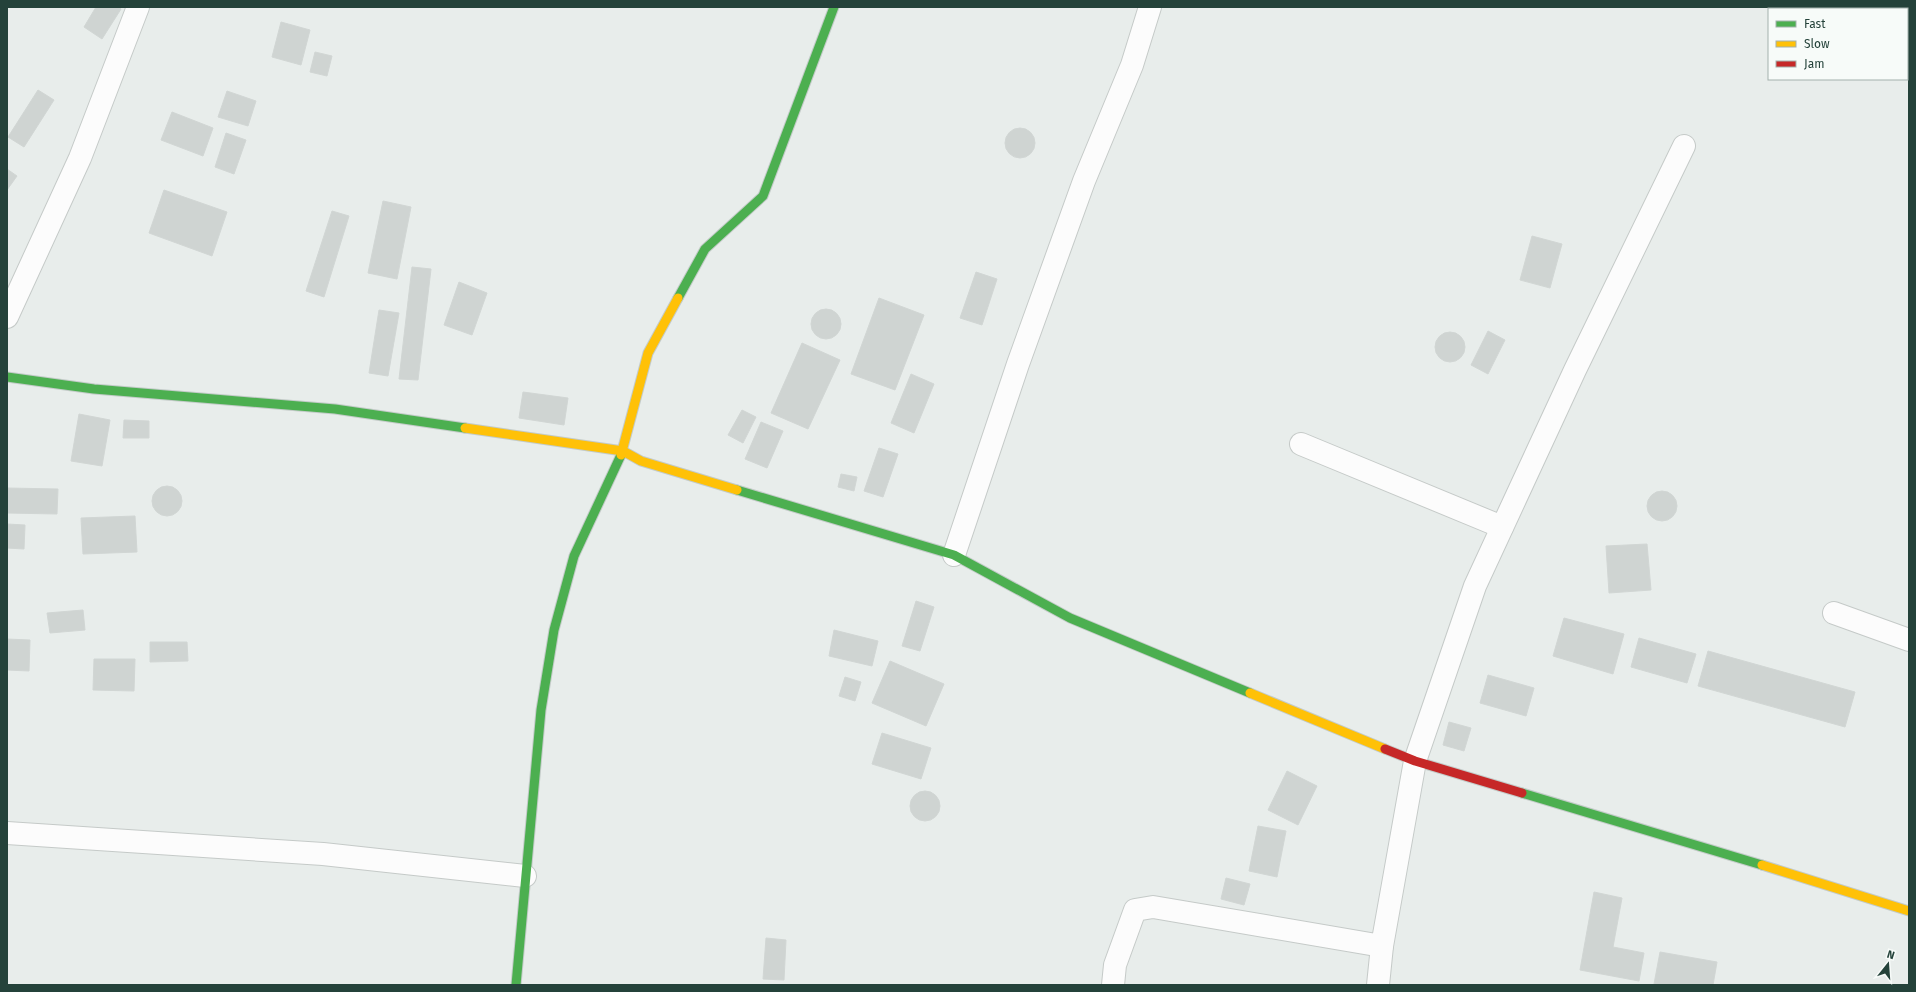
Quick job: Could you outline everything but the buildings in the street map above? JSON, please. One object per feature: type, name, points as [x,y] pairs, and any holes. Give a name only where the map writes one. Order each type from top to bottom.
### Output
[{"type":"street","points":[[7,317],[80,158],[138,7]]},
{"type":"street","points":[[516,985],[541,710],[554,630],[574,556],[623,451],[648,353],[705,249],[763,196],[834,7]]},
{"type":"street","points":[[954,555],[1020,357],[1084,181],[1132,65],[1150,7]]},
{"type":"street","points":[[1378,985],[1382,946],[1415,761],[1474,586],[1575,370],[1684,146]]},
{"type":"street","points":[[7,377],[94,389],[335,409],[623,451],[641,461],[954,555],[1070,618],[1415,761],[1680,840],[1909,911]]},
{"type":"street","points":[[1301,444],[1502,527]]},
{"type":"street","points":[[1834,613],[1909,640]]},
{"type":"street","points":[[7,833],[323,854],[525,876]]},
{"type":"street","points":[[1113,985],[1115,965],[1135,910],[1153,907],[1382,946]]},
{"type":"traffic: fast","points":[[678,298],[705,249],[763,196],[834,7]]},
{"type":"traffic: fast","points":[[7,377],[94,389],[335,409],[465,428]]},
{"type":"traffic: fast","points":[[516,985],[541,710],[554,630],[574,556],[621,455]]},
{"type":"traffic: fast","points":[[737,490],[954,555],[1070,618],[1250,693]]},
{"type":"traffic: fast","points":[[1522,793],[1762,865]]},
{"type":"traffic: slow","points":[[621,455],[648,353],[678,298]]},
{"type":"traffic: slow","points":[[465,428],[623,451],[641,461],[737,490]]},
{"type":"traffic: slow","points":[[1250,693],[1385,749]]},
{"type":"traffic: slow","points":[[1762,865],[1909,911]]},
{"type":"traffic: jam","points":[[1385,749],[1415,761],[1522,793]]}]
